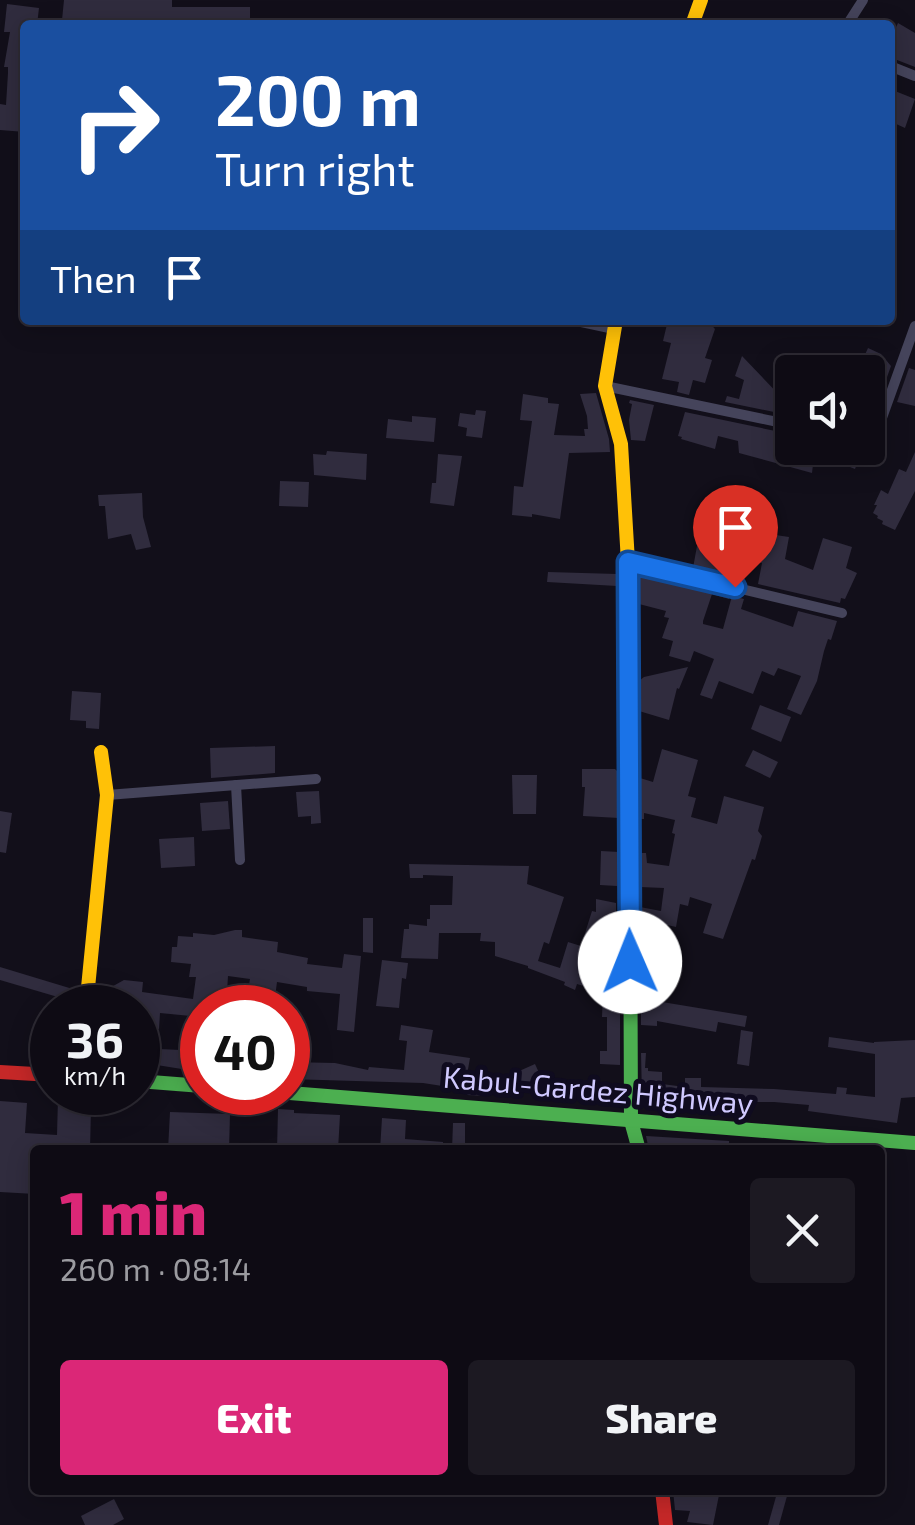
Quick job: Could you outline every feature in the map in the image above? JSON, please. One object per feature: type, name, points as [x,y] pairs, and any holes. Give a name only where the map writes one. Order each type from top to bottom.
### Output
[{"type":"main road","points":[[615,325],[605,386],[621,444],[628,562],[631,1121],[638,1145]]},
{"type":"main road","points":[[87,985],[107,795],[101,752]]},
{"type":"main road","points":[[0,1072],[30,1074]]},
{"type":"main road","name":"Kabul-Gardez Highway","points":[[310,1095],[915,1143]]},
{"type":"main road","points":[[663,1495],[666,1525]]},
{"type":"street","points":[[885,409],[915,326]]},
{"type":"street","points":[[605,386],[775,421]]},
{"type":"street","points":[[628,562],[842,613]]},
{"type":"street","points":[[107,795],[316,779]]},
{"type":"street","points":[[236,786],[240,860]]},
{"type":"building","points":[[64,0],[172,0],[172,7],[250,7],[250,20],[62,20]]},
{"type":"building","points":[[7,4],[39,8],[38,20],[20,20],[20,132],[0,130],[0,104],[6,105],[8,67],[4,67],[10,32],[4,32]]},
{"type":"building","points":[[898,23],[915,33],[915,67],[895,59]]},
{"type":"building","points":[[895,91],[915,99],[905,128],[895,123]]},
{"type":"building","points":[[667,325],[711,325],[715,329],[705,358],[712,360],[705,383],[693,380],[689,395],[677,392],[679,382],[662,379],[671,343],[663,341]]},
{"type":"building","points":[[868,348],[882,355],[865,355]]},
{"type":"building","points":[[742,356],[775,391],[775,412],[725,402],[727,396],[739,399],[744,380],[735,376]]},
{"type":"building","points":[[885,359],[891,366],[885,383]]},
{"type":"building","points":[[909,368],[915,370],[915,406],[897,402]]},
{"type":"building","points":[[596,393],[610,452],[569,453],[560,519],[512,515],[514,486],[523,487],[532,421],[520,420],[523,394],[559,404],[554,435],[585,436],[587,416],[580,394]]},
{"type":"building","points":[[630,400],[654,405],[645,441],[631,440]]},
{"type":"building","points":[[476,410],[486,411],[482,438],[466,436],[467,428],[458,426],[460,413],[475,415]]},
{"type":"building","points":[[685,412],[775,431],[775,463],[739,453],[738,441],[718,436],[715,449],[678,436]]},
{"type":"building","points":[[412,416],[436,418],[434,442],[386,438],[388,419],[412,422]]},
{"type":"building","points":[[327,451],[367,454],[366,480],[314,475],[313,454],[326,455]]},
{"type":"building","points":[[915,452],[915,491],[895,530],[882,524],[873,513],[874,505],[881,490],[888,494],[899,469],[906,472]]},
{"type":"building","points":[[438,454],[462,456],[454,506],[430,503]]},
{"type":"building","points":[[783,465],[813,465],[812,473]]},
{"type":"building","points":[[280,481],[309,482],[308,507],[279,506]]},
{"type":"building","points":[[142,493],[151,547],[136,550],[131,534],[108,539],[105,506],[99,506],[98,495]]},
{"type":"building","points":[[701,524],[789,537],[785,559],[813,570],[823,538],[852,547],[846,568],[857,573],[840,603],[758,584],[762,563],[749,560],[751,550],[747,547],[717,540],[713,563],[737,569],[734,578],[693,568]]},
{"type":"building","points":[[548,572],[617,574],[618,609],[617,586],[547,582]]},
{"type":"building","points":[[639,574],[730,595],[729,599],[712,594],[703,621],[723,629],[732,596],[744,599],[741,609],[793,627],[798,611],[837,621],[801,715],[787,709],[801,676],[778,668],[774,676],[762,671],[753,694],[719,681],[712,699],[700,695],[714,659],[694,651],[690,662],[669,656],[673,641],[662,638],[669,618],[664,617],[666,611],[639,604]]},
{"type":"building","points":[[688,667],[677,688],[669,720],[639,711],[639,681]]},
{"type":"building","points":[[72,691],[101,693],[99,729],[86,728],[86,721],[70,720]]},
{"type":"building","points":[[760,705],[791,717],[781,742],[751,729]]},
{"type":"building","points":[[275,746],[275,773],[211,778],[210,748]]},
{"type":"building","points":[[662,749],[698,760],[688,796],[696,798],[691,817],[717,824],[724,796],[764,807],[755,860],[752,859],[723,939],[703,933],[712,904],[690,897],[688,906],[680,904],[676,927],[641,919],[640,907],[661,911],[664,888],[640,887],[640,853],[646,853],[647,863],[669,866],[675,834],[675,820],[644,813],[644,819],[640,819],[640,778],[653,782]]},
{"type":"building","points":[[753,750],[778,762],[770,778],[745,766]]},
{"type":"building","points":[[582,769],[618,772],[619,818],[583,816]]},
{"type":"building","points":[[512,775],[537,775],[536,814],[513,814]]},
{"type":"building","points":[[319,791],[321,823],[311,824],[311,816],[298,817],[296,792]]},
{"type":"building","points":[[228,801],[230,829],[202,831],[200,803]]},
{"type":"building","points":[[0,811],[12,813],[6,853],[0,852]]},
{"type":"building","points":[[194,837],[195,866],[161,868],[159,839]]},
{"type":"building","points":[[601,851],[619,852],[617,886],[600,885]]},
{"type":"building","points":[[409,864],[529,866],[527,884],[564,897],[549,944],[544,942],[538,961],[560,968],[568,942],[581,946],[592,911],[596,912],[596,899],[616,903],[618,942],[601,937],[596,957],[603,959],[600,966],[613,970],[611,977],[618,979],[609,1006],[620,1006],[620,1065],[600,1064],[600,1051],[607,1051],[603,992],[577,984],[575,990],[528,966],[495,956],[495,942],[480,941],[481,933],[439,933],[438,959],[401,958],[404,929],[409,929],[409,924],[427,926],[430,905],[452,905],[453,876],[410,878]]},
{"type":"building","points":[[363,918],[373,918],[373,953],[363,952]]},
{"type":"building","points":[[242,930],[242,937],[278,942],[277,952],[308,958],[307,964],[342,968],[344,954],[361,956],[354,1032],[337,1030],[340,994],[310,991],[310,985],[249,985],[250,979],[228,976],[227,985],[195,985],[196,977],[189,977],[191,964],[171,962],[172,947],[177,947],[178,936]]},
{"type":"building","points":[[382,960],[408,963],[399,1008],[376,1006]]},
{"type":"building","points":[[0,967],[59,985],[30,985],[30,989],[0,980]]},
{"type":"building","points":[[124,980],[143,985],[115,985]]},
{"type":"building","points":[[160,994],[180,997],[180,1015],[160,1013]]},
{"type":"building","points":[[641,997],[747,1016],[745,1027],[718,1022],[716,1032],[657,1021],[657,1026],[641,1025]]},
{"type":"building","points":[[401,1025],[433,1030],[429,1052],[470,1058],[467,1075],[488,1077],[487,1096],[467,1095],[468,1090],[423,1083],[310,1080],[310,1062],[404,1070],[407,1041],[399,1040]]},
{"type":"building","points":[[741,1030],[753,1032],[749,1066],[737,1064]]},
{"type":"building","points":[[829,1037],[874,1043],[915,1040],[915,1097],[901,1098],[897,1123],[808,1111],[809,1105],[642,1097],[641,1053],[646,1053],[648,1071],[662,1072],[662,1084],[685,1087],[685,1078],[701,1078],[701,1087],[836,1094],[837,1087],[847,1088],[846,1094],[875,1097],[875,1054],[828,1047]]},
{"type":"building","points":[[160,1049],[180,1050],[180,1069],[160,1066]]},
{"type":"building","points":[[535,1064],[545,1086],[518,1093],[508,1076]]},
{"type":"building","points":[[580,1083],[620,1084],[620,1099],[579,1096]]},
{"type":"building","points":[[0,1101],[27,1103],[25,1133],[57,1135],[58,1115],[91,1115],[90,1145],[30,1145],[30,1194],[0,1192]]},
{"type":"building","points":[[170,1112],[230,1115],[229,1145],[168,1145]]},
{"type":"building","points":[[278,1115],[340,1115],[338,1145],[277,1145]]},
{"type":"building","points":[[382,1118],[406,1120],[405,1139],[443,1142],[443,1145],[380,1145]]},
{"type":"building","points":[[453,1123],[465,1123],[465,1145],[452,1145]]},
{"type":"building","points":[[646,1136],[729,1141],[729,1145],[648,1145]]},
{"type":"building","points":[[674,1495],[719,1495],[713,1525],[687,1522],[690,1511],[675,1510]]},
{"type":"building","points":[[776,1495],[787,1496],[779,1525],[768,1525]]},
{"type":"building","points":[[114,1499],[124,1519],[113,1525],[85,1525],[81,1516]]},
{"type":"traffic: fast","points":[[630,864],[631,1121],[638,1145]]},
{"type":"traffic: fast","points":[[160,1083],[180,1084]]},
{"type":"traffic: fast","points":[[310,1095],[915,1143]]},
{"type":"traffic: slow","points":[[694,20],[701,0]]},
{"type":"traffic: slow","points":[[615,325],[605,386],[621,444],[628,562],[630,864]]},
{"type":"traffic: slow","points":[[88,985],[107,795],[101,752]]},
{"type":"traffic: jam","points":[[0,1072],[30,1074]]},
{"type":"traffic: jam","points":[[663,1495],[666,1525]]},
{"type":"route","points":[[630,962],[628,562],[735,587]]}]
